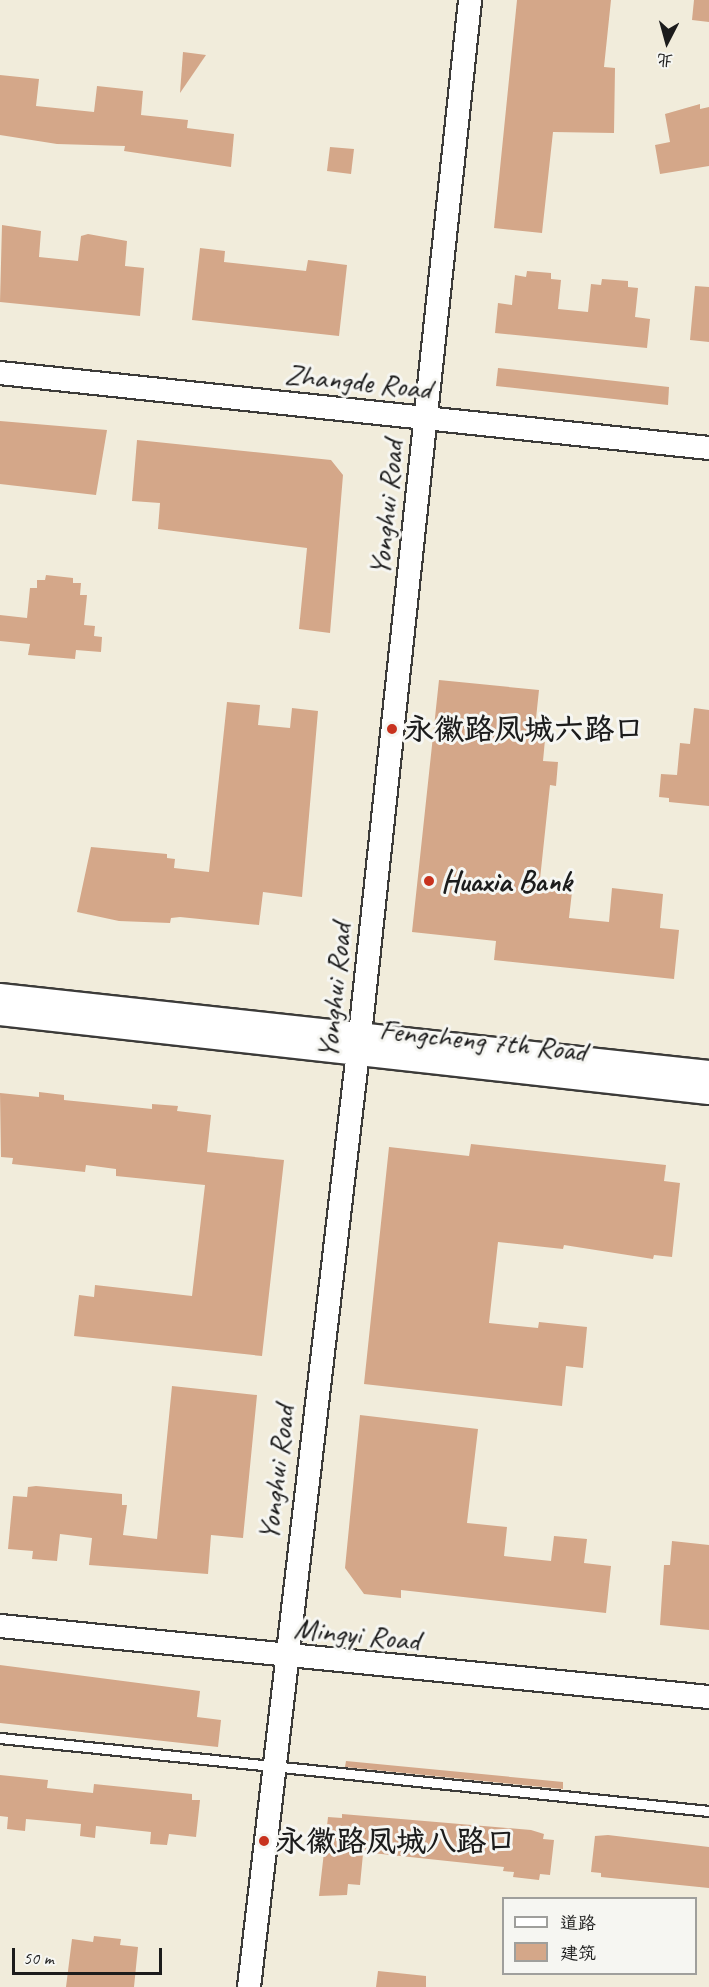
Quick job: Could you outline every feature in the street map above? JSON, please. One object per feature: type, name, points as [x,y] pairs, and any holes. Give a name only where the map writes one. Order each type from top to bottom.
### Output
[{"type":"street","name":"Yonghui Road","points":[[249,1987],[284,1657],[358,1046],[470,0]]},
{"type":"street","name":"Zhangde Road","points":[[0,373],[709,448]]},
{"type":"street","name":"Fengcheng 7th Road","points":[[0,995],[709,1093]]},
{"type":"street","name":"Fengcheng 7th Road","points":[[0,1014],[358,1046],[709,1072]]},
{"type":"street","name":"Mingyi Road","points":[[0,1626],[284,1657],[709,1697]]},
{"type":"lane","points":[[0,1738],[709,1811]]},
{"type":"building","points":[[517,0],[611,0],[604,67],[615,68],[614,133],[553,132],[542,233],[494,228]]},
{"type":"building","points":[[694,0],[709,0],[709,22],[692,20]]},
{"type":"building","points":[[183,52],[206,55],[180,93]]},
{"type":"building","points":[[0,75],[39,79],[36,106],[94,112],[97,86],[143,91],[141,115],[188,120],[187,128],[234,134],[231,167],[124,151],[125,146],[57,144],[0,135]]},
{"type":"building","points":[[700,104],[700,109],[709,107],[709,166],[660,174],[655,145],[670,142],[665,114]]},
{"type":"building","points":[[330,147],[354,149],[351,174],[327,171]]},
{"type":"building","points":[[2,225],[41,231],[39,257],[78,261],[81,236],[88,234],[127,241],[125,266],[144,268],[140,316],[0,302]]},
{"type":"building","points":[[200,248],[225,251],[224,262],[306,271],[308,260],[347,265],[339,336],[192,320]]},
{"type":"building","points":[[527,271],[551,273],[551,279],[561,280],[558,309],[588,312],[591,284],[601,285],[602,279],[628,281],[628,287],[638,288],[635,317],[650,319],[647,348],[495,333],[498,303],[512,305],[515,275],[526,277]]},
{"type":"building","points":[[695,286],[709,287],[709,342],[690,340]]},
{"type":"building","points":[[498,368],[669,387],[668,405],[496,386]]},
{"type":"building","points":[[0,421],[107,430],[96,495],[0,484]]},
{"type":"building","points":[[137,440],[331,460],[343,475],[330,633],[299,629],[307,548],[158,529],[160,503],[132,501]]},
{"type":"building","points":[[46,575],[73,578],[73,583],[81,583],[80,595],[87,595],[84,625],[95,626],[94,636],[102,637],[101,652],[76,650],[75,659],[28,655],[30,644],[0,641],[0,615],[27,618],[30,588],[37,588],[37,580],[45,580]]},
{"type":"building","points":[[439,680],[539,690],[535,728],[546,729],[543,761],[558,762],[556,786],[550,785],[540,879],[573,883],[569,918],[609,922],[612,888],[663,894],[660,928],[679,930],[674,979],[494,960],[496,941],[412,932]]},
{"type":"building","points":[[227,702],[260,705],[258,725],[290,728],[292,708],[318,711],[302,897],[263,892],[259,925],[180,917],[171,918],[170,923],[119,921],[77,912],[91,847],[167,854],[167,858],[175,859],[174,868],[209,872]]},
{"type":"building","points":[[694,708],[709,710],[709,806],[669,802],[669,798],[659,797],[661,774],[677,775],[680,743],[690,744]]},
{"type":"building","points":[[39,1092],[64,1095],[64,1100],[152,1109],[152,1104],[178,1106],[177,1111],[211,1115],[207,1152],[284,1160],[262,1356],[74,1336],[79,1295],[94,1297],[95,1285],[192,1296],[205,1185],[116,1176],[116,1169],[86,1165],[85,1172],[12,1164],[13,1158],[1,1157],[0,1093],[39,1097]]},
{"type":"building","points":[[471,1144],[666,1165],[664,1181],[680,1183],[672,1257],[654,1255],[653,1259],[564,1245],[563,1249],[498,1242],[489,1323],[538,1328],[539,1322],[587,1327],[583,1368],[566,1366],[562,1406],[364,1384],[389,1147],[469,1156]]},
{"type":"building","points":[[172,1386],[257,1395],[243,1538],[211,1535],[208,1574],[89,1565],[92,1538],[60,1534],[57,1561],[32,1559],[33,1551],[8,1549],[13,1496],[27,1497],[28,1487],[36,1486],[122,1494],[122,1505],[127,1505],[123,1535],[157,1539]]},
{"type":"building","points":[[360,1415],[478,1429],[467,1523],[507,1527],[504,1556],[551,1561],[554,1536],[587,1539],[584,1563],[611,1566],[606,1613],[401,1590],[401,1598],[364,1594],[345,1568]]},
{"type":"building","points":[[672,1541],[709,1545],[709,1630],[660,1625],[664,1565],[670,1565]]},
{"type":"building","points":[[0,1665],[200,1691],[197,1717],[221,1720],[218,1747],[0,1723]]},
{"type":"building","points":[[346,1761],[563,1782],[563,1789],[345,1767]]},
{"type":"building","points":[[0,1775],[48,1780],[47,1788],[93,1793],[94,1784],[192,1794],[192,1800],[200,1800],[196,1837],[169,1834],[167,1845],[150,1844],[151,1832],[96,1826],[95,1838],[80,1836],[81,1824],[26,1819],[25,1831],[7,1829],[8,1817],[0,1816]]},
{"type":"building","points":[[342,1814],[531,1830],[544,1834],[543,1839],[554,1840],[550,1875],[540,1874],[539,1880],[513,1877],[514,1872],[503,1871],[504,1867],[372,1853],[363,1854],[360,1885],[348,1884],[347,1895],[319,1896],[328,1817],[342,1818]]},
{"type":"building","points":[[608,1835],[709,1847],[709,1888],[601,1877],[601,1873],[591,1872],[595,1836]]},
{"type":"building","points":[[94,1936],[121,1939],[120,1945],[138,1947],[134,1987],[66,1987],[72,1939],[93,1942]]},
{"type":"building","points":[[378,1971],[426,1976],[426,1987],[376,1987]]},
{"type":"place","name":"永徽路凤城六路口","points":[[392,729]]},
{"type":"place","name":"Huaxia Bank","points":[[429,881]]},
{"type":"place","name":"永徽路凤城八路口","points":[[264,1841]]}]
